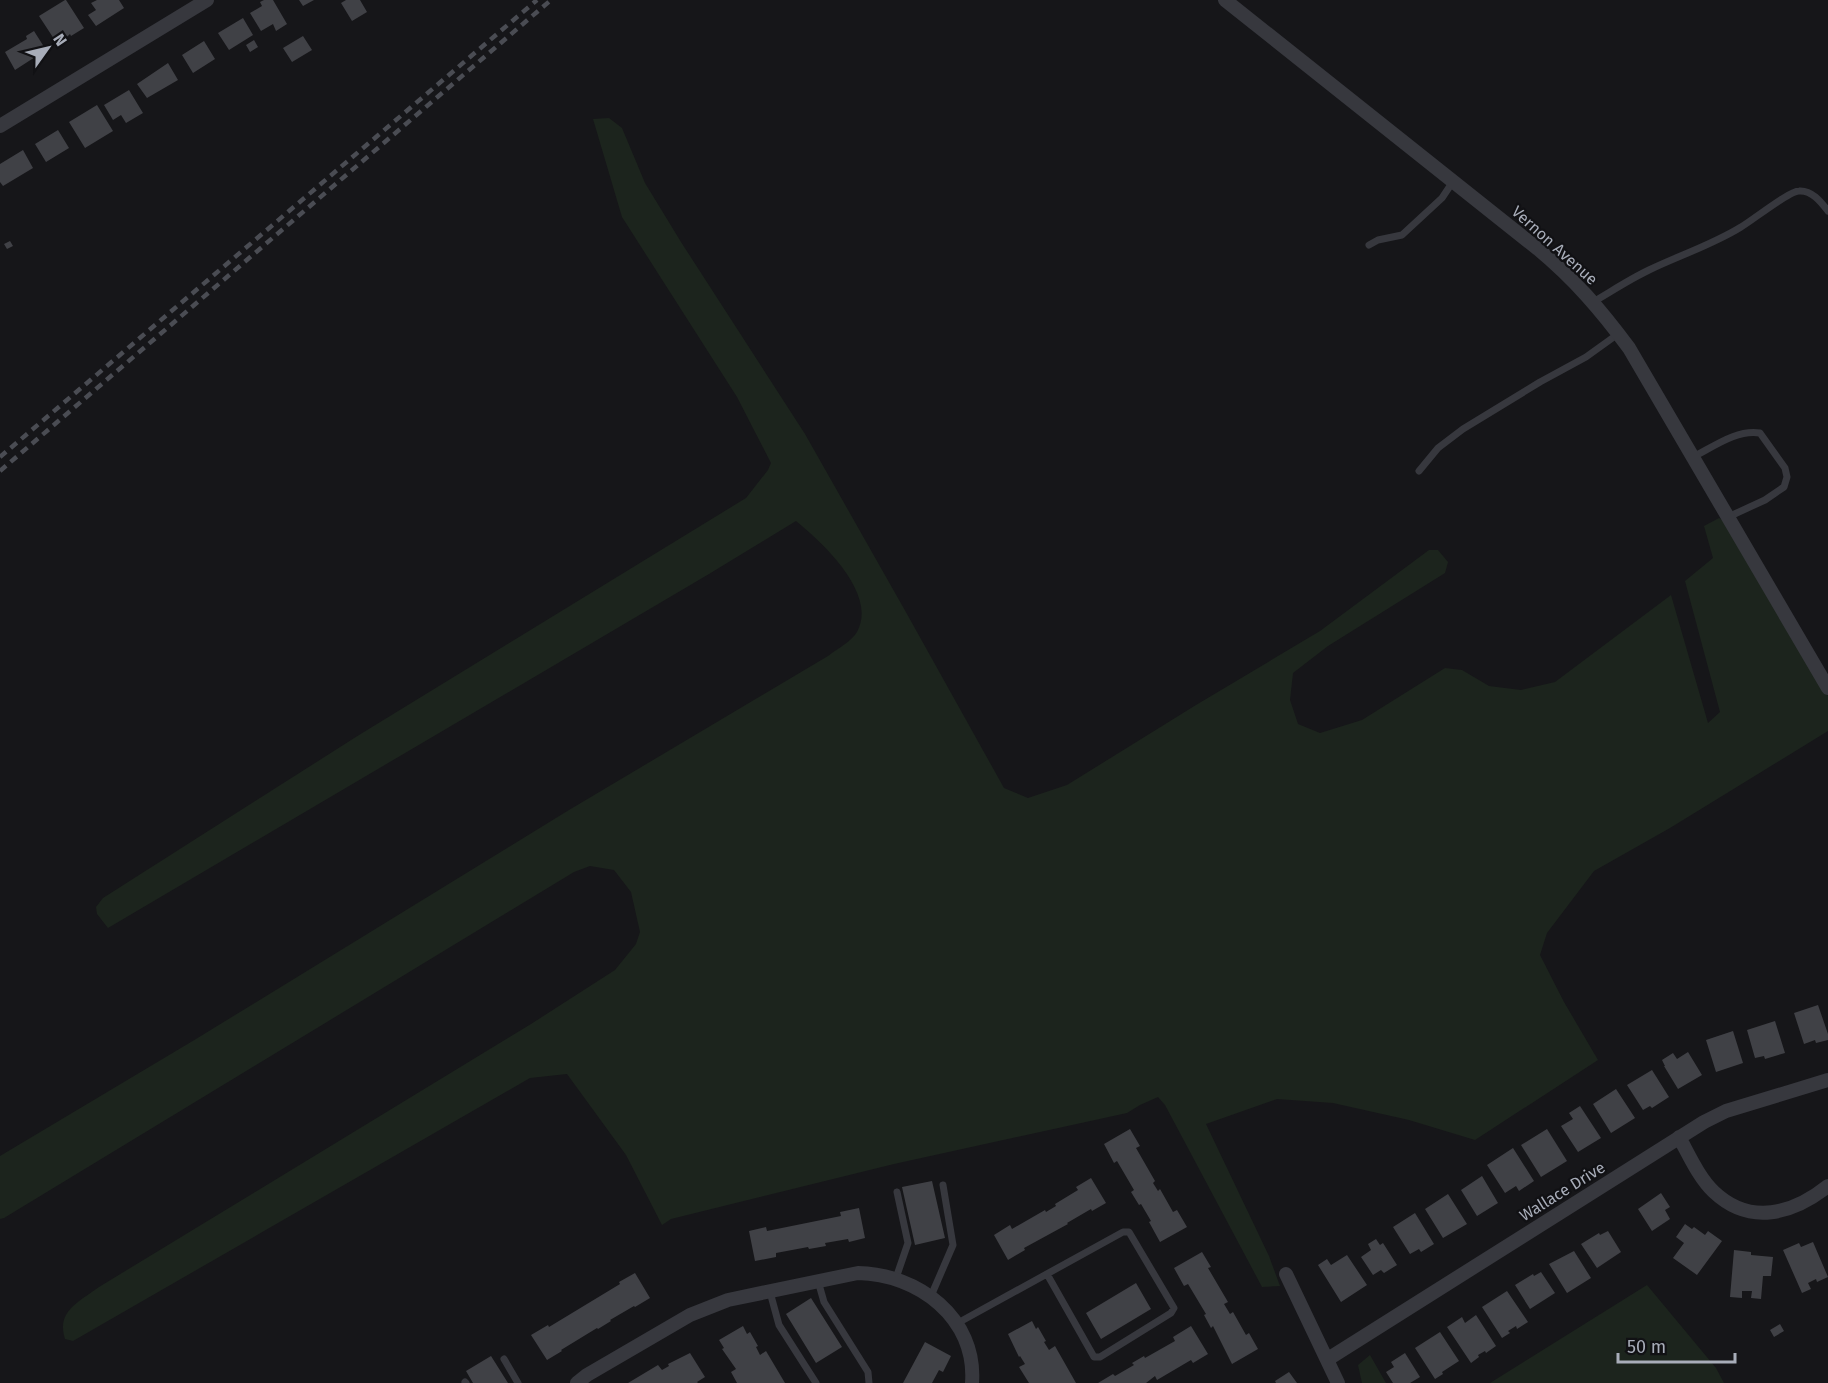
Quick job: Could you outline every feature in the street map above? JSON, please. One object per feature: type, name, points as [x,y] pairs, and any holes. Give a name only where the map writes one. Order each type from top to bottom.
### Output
[{"type":"street","points":[[0,126],[207,0]]},
{"type":"street","name":"Vernon Avenue","points":[[1225,0],[1454,180],[1562,269],[1593,302],[1629,348],[1828,688]]},
{"type":"street","name":"Wallace Drive","points":[[1328,1359],[1704,1122],[1726,1112],[1828,1080]]},
{"type":"street","points":[[1679,1137],[1699,1172],[1714,1192],[1737,1208],[1756,1213],[1775,1213],[1798,1206],[1828,1186]]},
{"type":"street","points":[[577,1383],[690,1315],[728,1300],[858,1273],[896,1278],[931,1296],[943,1307],[966,1342],[972,1383]]},
{"type":"street","points":[[1286,1274],[1338,1383]]},
{"type":"lane","points":[[1369,246],[1378,240],[1402,235],[1442,198],[1454,180]]},
{"type":"lane","points":[[1593,302],[1649,270],[1739,228],[1787,195],[1798,191],[1809,193],[1821,202],[1828,212]]},
{"type":"lane","points":[[1419,471],[1438,448],[1463,429],[1586,357],[1618,334]]},
{"type":"lane","points":[[1693,457],[1749,431],[1760,433],[1785,468],[1787,477],[1784,487],[1765,500],[1728,516]]},
{"type":"lane","points":[[931,1296],[953,1245],[943,1185]]},
{"type":"lane","points":[[896,1278],[908,1243],[897,1192]]},
{"type":"lane","points":[[956,1324],[1123,1232],[1129,1232],[1174,1308],[1171,1313],[1100,1357],[1094,1357],[1047,1274]]},
{"type":"lane","points":[[818,1281],[824,1302],[868,1372],[869,1383]]},
{"type":"lane","points":[[770,1292],[779,1325],[816,1383]]},
{"type":"lane","points":[[504,1359],[518,1383]]},
{"type":"shaded area","points":[[609,118],[622,128],[645,183],[805,434],[1004,788],[1028,798],[1067,785],[1320,631],[1429,550],[1438,550],[1448,562],[1445,573],[1328,646],[1293,673],[1290,700],[1298,724],[1320,733],[1362,720],[1445,668],[1462,670],[1489,686],[1521,690],[1555,682],[1671,595],[1708,723],[1720,712],[1685,581],[1713,558],[1704,526],[1719,518],[1726,522],[1828,696],[1828,731],[1670,828],[1594,871],[1547,933],[1540,955],[1598,1060],[1475,1140],[1409,1120],[1333,1103],[1277,1099],[1206,1124],[1269,1256],[1280,1286],[1262,1287],[1165,1105],[1158,1097],[1127,1113],[894,1164],[671,1219],[662,1225],[626,1155],[567,1074],[530,1078],[73,1341],[65,1339],[63,1329],[67,1314],[71,1308],[99,1287],[531,1024],[615,970],[636,944],[640,932],[631,892],[614,870],[590,866],[574,872],[0,1219],[0,1156],[196,1039],[569,810],[828,656],[848,642],[857,632],[862,617],[860,602],[854,586],[833,556],[796,521],[108,928],[97,914],[96,907],[103,898],[359,735],[746,498],[768,470],[771,463],[737,397],[622,217],[593,119]]},
{"type":"shaded area","points":[[1647,1285],[1716,1368],[1724,1383],[1490,1383]]},
{"type":"shaded area","points":[[1370,1355],[1386,1383],[1362,1383],[1358,1365]]},
{"type":"building","points":[[65,0],[84,28],[71,36],[70,34],[58,45],[39,16]]},
{"type":"building","points":[[97,0],[119,0],[124,8],[96,26],[88,15],[96,10],[91,3]]},
{"type":"building","points":[[273,0],[287,24],[276,31],[273,24],[261,31],[250,13],[262,6],[260,2]]},
{"type":"building","points":[[299,0],[314,0],[303,6]]},
{"type":"building","points":[[346,0],[360,0],[367,12],[352,21],[341,3]]},
{"type":"building","points":[[243,18],[253,35],[229,50],[218,33]]},
{"type":"building","points":[[34,31],[46,50],[15,70],[5,52],[27,39],[26,36]]},
{"type":"building","points":[[303,36],[312,50],[292,62],[283,48]]},
{"type":"building","points":[[254,40],[258,47],[250,52],[246,45]]},
{"type":"building","points":[[204,41],[215,59],[193,73],[182,55]]},
{"type":"building","points":[[168,63],[178,80],[147,98],[137,84]]},
{"type":"building","points":[[129,90],[143,113],[126,123],[121,115],[113,120],[104,105]]},
{"type":"building","points":[[97,105],[113,131],[85,148],[69,122]]},
{"type":"building","points":[[58,130],[69,148],[46,162],[35,144]]},
{"type":"building","points":[[23,150],[33,168],[3,186],[0,182],[0,164]]},
{"type":"building","points":[[10,241],[13,246],[7,249],[4,244]]},
{"type":"building","points":[[1818,1005],[1828,1040],[1816,1043],[1815,1040],[1804,1044],[1794,1013]]},
{"type":"building","points":[[1775,1021],[1785,1053],[1765,1059],[1764,1056],[1755,1058],[1747,1030]]},
{"type":"building","points":[[1733,1031],[1743,1063],[1716,1072],[1706,1040]]},
{"type":"building","points":[[1688,1052],[1702,1075],[1678,1089],[1662,1060],[1673,1053],[1677,1059]]},
{"type":"building","points":[[1652,1070],[1669,1097],[1652,1108],[1650,1106],[1643,1110],[1627,1085]]},
{"type":"building","points":[[1616,1089],[1635,1118],[1611,1133],[1593,1104]]},
{"type":"building","points":[[1580,1106],[1601,1138],[1578,1152],[1561,1126],[1573,1119],[1569,1113]]},
{"type":"building","points":[[1130,1129],[1140,1146],[1136,1148],[1155,1181],[1153,1183],[1158,1191],[1160,1189],[1173,1212],[1177,1210],[1187,1227],[1160,1242],[1149,1222],[1151,1221],[1131,1192],[1134,1190],[1117,1161],[1114,1163],[1104,1144]]},
{"type":"building","points":[[1547,1129],[1567,1161],[1541,1177],[1521,1145]]},
{"type":"building","points":[[1513,1148],[1534,1181],[1519,1191],[1516,1186],[1505,1193],[1487,1165]]},
{"type":"building","points":[[1482,1176],[1498,1203],[1477,1216],[1461,1190]]},
{"type":"building","points":[[1091,1178],[1106,1203],[1092,1211],[1091,1209],[1024,1248],[1025,1250],[1008,1260],[994,1235],[1010,1225],[1012,1229],[1045,1210],[1046,1212],[1078,1190],[1076,1187]]},
{"type":"building","points":[[932,1181],[945,1238],[915,1245],[902,1187]]},
{"type":"building","points":[[1661,1193],[1670,1207],[1665,1210],[1670,1219],[1652,1231],[1638,1209]]},
{"type":"building","points":[[1448,1194],[1467,1224],[1443,1238],[1425,1209]]},
{"type":"building","points":[[859,1208],[865,1238],[849,1242],[848,1239],[825,1243],[826,1246],[776,1253],[776,1257],[755,1261],[749,1231],[766,1227],[767,1231],[841,1216],[840,1212]]},
{"type":"building","points":[[1415,1213],[1434,1244],[1421,1252],[1419,1249],[1410,1254],[1393,1227]]},
{"type":"building","points":[[1685,1224],[1705,1235],[1708,1231],[1722,1241],[1697,1275],[1673,1258],[1684,1243],[1676,1237]]},
{"type":"building","points":[[1608,1231],[1621,1252],[1597,1268],[1581,1244],[1599,1233],[1600,1235]]},
{"type":"building","points":[[1376,1239],[1380,1245],[1383,1243],[1397,1265],[1384,1273],[1381,1270],[1373,1275],[1361,1257],[1371,1250],[1368,1244]]},
{"type":"building","points":[[1813,1242],[1828,1277],[1808,1283],[1811,1289],[1802,1293],[1783,1250],[1799,1243],[1801,1247]]},
{"type":"building","points":[[1734,1250],[1751,1252],[1751,1255],[1773,1257],[1771,1276],[1763,1276],[1761,1299],[1751,1298],[1752,1291],[1742,1291],[1742,1298],[1730,1297]]},
{"type":"building","points":[[1574,1251],[1591,1278],[1567,1293],[1549,1264]]},
{"type":"building","points":[[1202,1252],[1211,1267],[1208,1268],[1228,1302],[1224,1304],[1230,1314],[1233,1312],[1246,1335],[1249,1333],[1258,1349],[1232,1364],[1188,1284],[1184,1286],[1174,1268]]},
{"type":"building","points":[[1347,1255],[1367,1285],[1341,1302],[1318,1265],[1327,1259],[1331,1265]]},
{"type":"building","points":[[1541,1272],[1555,1293],[1530,1309],[1515,1285]]},
{"type":"building","points":[[635,1273],[650,1298],[547,1360],[531,1335],[548,1325],[549,1327]]},
{"type":"building","points":[[1136,1283],[1151,1309],[1101,1339],[1086,1313]]},
{"type":"building","points":[[1507,1291],[1528,1322],[1517,1329],[1516,1326],[1502,1338],[1482,1307]]},
{"type":"building","points":[[811,1298],[842,1347],[816,1363],[786,1314]]},
{"type":"building","points":[[1476,1315],[1496,1346],[1478,1355],[1479,1357],[1471,1363],[1447,1327],[1462,1317],[1465,1323]]},
{"type":"building","points":[[1032,1321],[1036,1329],[1038,1327],[1049,1350],[1055,1346],[1076,1383],[1029,1383],[1019,1367],[1025,1364],[1008,1334]]},
{"type":"building","points":[[1780,1324],[1784,1331],[1774,1337],[1770,1330]]},
{"type":"building","points":[[743,1326],[747,1334],[750,1332],[760,1355],[766,1351],[785,1383],[737,1383],[731,1372],[736,1369],[722,1349],[724,1348],[719,1340]]},
{"type":"building","points":[[1191,1326],[1208,1354],[1193,1363],[1191,1360],[1157,1380],[1155,1376],[1146,1383],[1098,1383],[1113,1374],[1115,1376],[1144,1356],[1145,1358],[1175,1341],[1173,1337]]},
{"type":"building","points":[[1440,1332],[1459,1361],[1435,1379],[1415,1348]]},
{"type":"building","points":[[925,1342],[951,1356],[943,1372],[939,1370],[932,1383],[903,1383]]},
{"type":"building","points":[[690,1353],[705,1377],[698,1383],[628,1383],[658,1365],[662,1370],[669,1366],[668,1364]]},
{"type":"building","points":[[1405,1353],[1420,1377],[1410,1383],[1393,1383],[1386,1372],[1394,1367],[1391,1362]]},
{"type":"building","points":[[491,1356],[508,1383],[473,1383],[466,1371]]},
{"type":"building","points":[[1289,1372],[1297,1383],[1276,1383],[1275,1381]]},
{"type":"railway","points":[[0,457],[537,0]]},
{"type":"railway","points":[[0,471],[551,0]]}]
